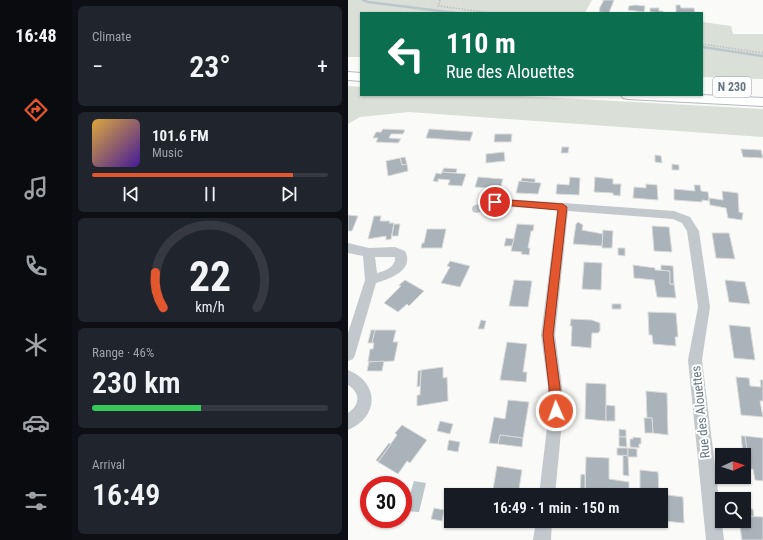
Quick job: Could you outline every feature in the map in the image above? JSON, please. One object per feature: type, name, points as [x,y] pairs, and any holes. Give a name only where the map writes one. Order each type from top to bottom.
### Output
[{"type":"highway","points":[[348,64],[360,65]]},
{"type":"highway","points":[[348,76],[360,77]]},
{"type":"highway","name":"N 230","points":[[703,86],[740,87]]},
{"type":"highway","name":"N 230","points":[[647,96],[763,102]]},
{"type":"street","name":"Rue des Alouettes","points":[[477,209],[495,202],[674,215],[686,220],[693,231],[704,307],[695,360],[695,373],[715,540]]},
{"type":"street","points":[[548,488],[556,411],[555,387],[548,335],[563,207]]},
{"type":"street","points":[[348,248],[369,253],[395,252],[401,254],[402,262],[398,270],[371,280]]},
{"type":"street","points":[[348,355],[371,280],[369,253]]},
{"type":"street","points":[[348,377],[358,383],[363,392],[365,403],[360,414],[348,422]]},
{"type":"street","points":[[542,540],[543,528]]},
{"type":"path","points":[[440,0],[438,6],[483,12]]},
{"type":"path","points":[[703,44],[763,53]]},
{"type":"shaded area","points":[[348,0],[592,0],[586,12],[360,12],[360,57],[348,57]]},
{"type":"shaded area","points":[[703,22],[731,26],[733,34],[763,34],[763,79],[703,77]]},
{"type":"shaded area","points":[[348,86],[360,87],[360,96],[522,96],[763,109],[763,137],[409,112],[360,117],[348,124]]},
{"type":"shaded area","points":[[414,481],[426,483],[419,512],[412,512],[412,488]]},
{"type":"building","points":[[604,0],[614,0],[609,12],[599,12]]},
{"type":"building","points":[[676,5],[680,5],[681,8],[694,8],[695,12],[676,12]]},
{"type":"building","points":[[629,6],[645,6],[644,12],[628,10]]},
{"type":"building","points":[[650,8],[659,8],[659,11],[663,11],[663,12],[650,12]]},
{"type":"building","points":[[383,129],[405,130],[403,134],[391,134],[389,138],[401,139],[398,143],[376,142],[378,138],[373,138],[376,132],[381,132]]},
{"type":"building","points":[[429,129],[473,132],[470,141],[426,138]]},
{"type":"building","points":[[495,134],[512,134],[511,142],[494,142]]},
{"type":"building","points":[[562,147],[569,147],[568,153],[561,153]]},
{"type":"building","points":[[741,149],[761,150],[763,158],[743,157]]},
{"type":"building","points":[[504,152],[505,161],[486,163],[486,154]]},
{"type":"building","points":[[655,155],[661,156],[662,163],[655,162]]},
{"type":"building","points":[[405,157],[407,164],[402,165],[400,158]]},
{"type":"building","points":[[400,158],[402,165],[407,164],[408,171],[388,176],[386,161]]},
{"type":"building","points":[[672,164],[679,165],[679,170],[672,170]]},
{"type":"building","points":[[444,168],[457,169],[456,173],[442,172]]},
{"type":"building","points":[[442,172],[466,174],[462,186],[448,185],[450,180],[438,179],[438,182],[433,181],[436,173],[441,174]]},
{"type":"building","points":[[478,177],[503,179],[500,189],[475,187]]},
{"type":"building","points":[[570,177],[580,178],[579,195],[556,194],[557,184],[569,185]]},
{"type":"building","points":[[595,177],[613,179],[613,184],[621,184],[620,196],[613,195],[613,193],[594,192]]},
{"type":"building","points":[[522,178],[535,179],[535,183],[521,182]]},
{"type":"building","points":[[519,181],[541,183],[538,194],[516,193]]},
{"type":"building","points":[[646,184],[657,185],[658,200],[633,198],[634,187],[646,188]]},
{"type":"building","points":[[694,185],[700,185],[701,191],[708,192],[709,201],[674,200],[674,189],[695,191]]},
{"type":"building","points":[[722,191],[738,193],[739,212],[743,213],[742,220],[728,218],[726,208],[710,205],[709,198],[723,200]]},
{"type":"building","points":[[348,215],[358,216],[352,231],[348,231]]},
{"type":"building","points":[[374,216],[381,216],[380,221],[390,221],[389,223],[394,223],[391,239],[386,240],[386,236],[368,239]]},
{"type":"building","points":[[578,222],[583,225],[582,230],[603,234],[602,246],[573,244],[576,224]]},
{"type":"building","points":[[394,224],[400,224],[398,236],[392,236]]},
{"type":"building","points":[[517,224],[534,225],[533,231],[531,231],[528,248],[530,248],[529,255],[521,254],[522,252],[511,251]]},
{"type":"building","points":[[652,226],[669,227],[672,252],[654,251]]},
{"type":"building","points":[[427,229],[446,229],[442,248],[421,248],[422,243],[424,243]]},
{"type":"building","points":[[603,230],[613,231],[612,248],[602,248]]},
{"type":"building","points":[[712,233],[729,233],[735,259],[716,258]]},
{"type":"building","points":[[506,238],[514,239],[512,246],[504,246]]},
{"type":"building","points":[[618,248],[625,248],[625,256],[618,255]]},
{"type":"building","points":[[450,261],[470,266],[460,287],[441,283],[450,267],[447,266]]},
{"type":"building","points":[[584,262],[602,263],[601,290],[582,289]]},
{"type":"building","points":[[633,265],[655,268],[655,270],[670,271],[670,284],[674,284],[676,298],[657,297],[654,280],[634,278]]},
{"type":"building","points":[[661,265],[673,266],[674,284],[670,284],[670,271],[661,270]]},
{"type":"building","points":[[405,280],[424,291],[409,306],[407,304],[398,312],[384,303]]},
{"type":"building","points":[[514,280],[532,281],[528,307],[509,306]]},
{"type":"building","points":[[725,280],[745,282],[750,304],[729,302]]},
{"type":"building","points":[[612,304],[621,304],[621,309],[612,309]]},
{"type":"building","points":[[648,312],[676,313],[678,337],[675,337],[676,346],[653,344],[652,335],[649,335]]},
{"type":"building","points":[[571,319],[592,320],[600,323],[600,331],[598,333],[592,333],[591,348],[571,346]]},
{"type":"building","points":[[481,320],[486,321],[484,329],[478,329]]},
{"type":"building","points":[[729,325],[750,327],[755,360],[734,358]]},
{"type":"building","points":[[371,330],[375,330],[372,343],[368,343]]},
{"type":"building","points":[[375,330],[396,330],[393,342],[398,342],[394,361],[368,362],[370,349],[373,349],[374,343],[372,343]]},
{"type":"building","points":[[507,342],[527,344],[523,372],[527,372],[526,382],[500,380]]},
{"type":"building","points":[[384,361],[382,371],[367,371],[369,362]]},
{"type":"building","points":[[443,367],[443,378],[447,377],[448,401],[417,406],[417,395],[420,395],[421,370]]},
{"type":"building","points":[[421,370],[420,386],[417,387],[418,371]]},
{"type":"building","points":[[736,377],[749,378],[750,386],[761,387],[760,380],[763,380],[763,401],[760,401],[763,417],[741,415]]},
{"type":"building","points":[[586,383],[606,384],[606,421],[585,419]]},
{"type":"building","points":[[646,391],[667,393],[668,435],[653,433],[652,418],[647,418]]},
{"type":"building","points":[[508,400],[529,402],[523,438],[500,435],[498,444],[489,443],[494,417],[505,419]]},
{"type":"building","points":[[606,405],[615,406],[615,421],[606,421]]},
{"type":"building","points":[[644,418],[652,418],[653,433],[645,433]]},
{"type":"building","points":[[440,421],[453,424],[450,434],[437,431]]},
{"type":"building","points":[[402,425],[427,440],[410,463],[407,461],[398,474],[378,462],[397,435],[395,433]]},
{"type":"building","points":[[619,429],[626,430],[626,437],[619,437]]},
{"type":"building","points":[[500,435],[523,438],[522,447],[498,444]]},
{"type":"building","points":[[741,436],[745,436],[747,448],[742,448]]},
{"type":"building","points":[[745,436],[763,438],[763,481],[755,480],[753,469],[751,469],[751,448],[747,448]]},
{"type":"building","points":[[619,437],[626,437],[627,447],[619,446]]},
{"type":"building","points":[[633,437],[641,438],[639,448],[630,447],[630,439],[633,439]]},
{"type":"building","points":[[449,440],[460,442],[458,452],[447,450]]},
{"type":"building","points":[[389,443],[391,444],[378,462],[376,460]]},
{"type":"building","points":[[617,448],[628,448],[628,456],[617,455]]},
{"type":"building","points":[[628,448],[637,449],[637,457],[628,457]]},
{"type":"building","points":[[623,455],[628,456],[629,476],[623,475]]},
{"type":"building","points":[[586,457],[609,458],[609,479],[629,482],[629,488],[585,488]]},
{"type":"building","points":[[497,466],[522,470],[519,488],[493,488]]},
{"type":"building","points":[[640,470],[658,472],[659,488],[640,488]]},
{"type":"building","points":[[581,474],[585,475],[585,488],[580,488]]},
{"type":"building","points":[[668,495],[683,497],[684,523],[668,521]]},
{"type":"building","points":[[434,508],[444,510],[442,521],[431,519]]},
{"type":"building","points":[[751,509],[753,509],[754,517],[751,517]]},
{"type":"building","points":[[751,516],[763,517],[763,540],[742,540],[740,528],[751,528]]},
{"type":"waterway","points":[[363,0],[368,2],[448,12]]},
{"type":"waterway","points":[[703,47],[763,56]]},
{"type":"route","points":[[495,202],[563,207],[548,335],[555,387],[556,411]]}]
